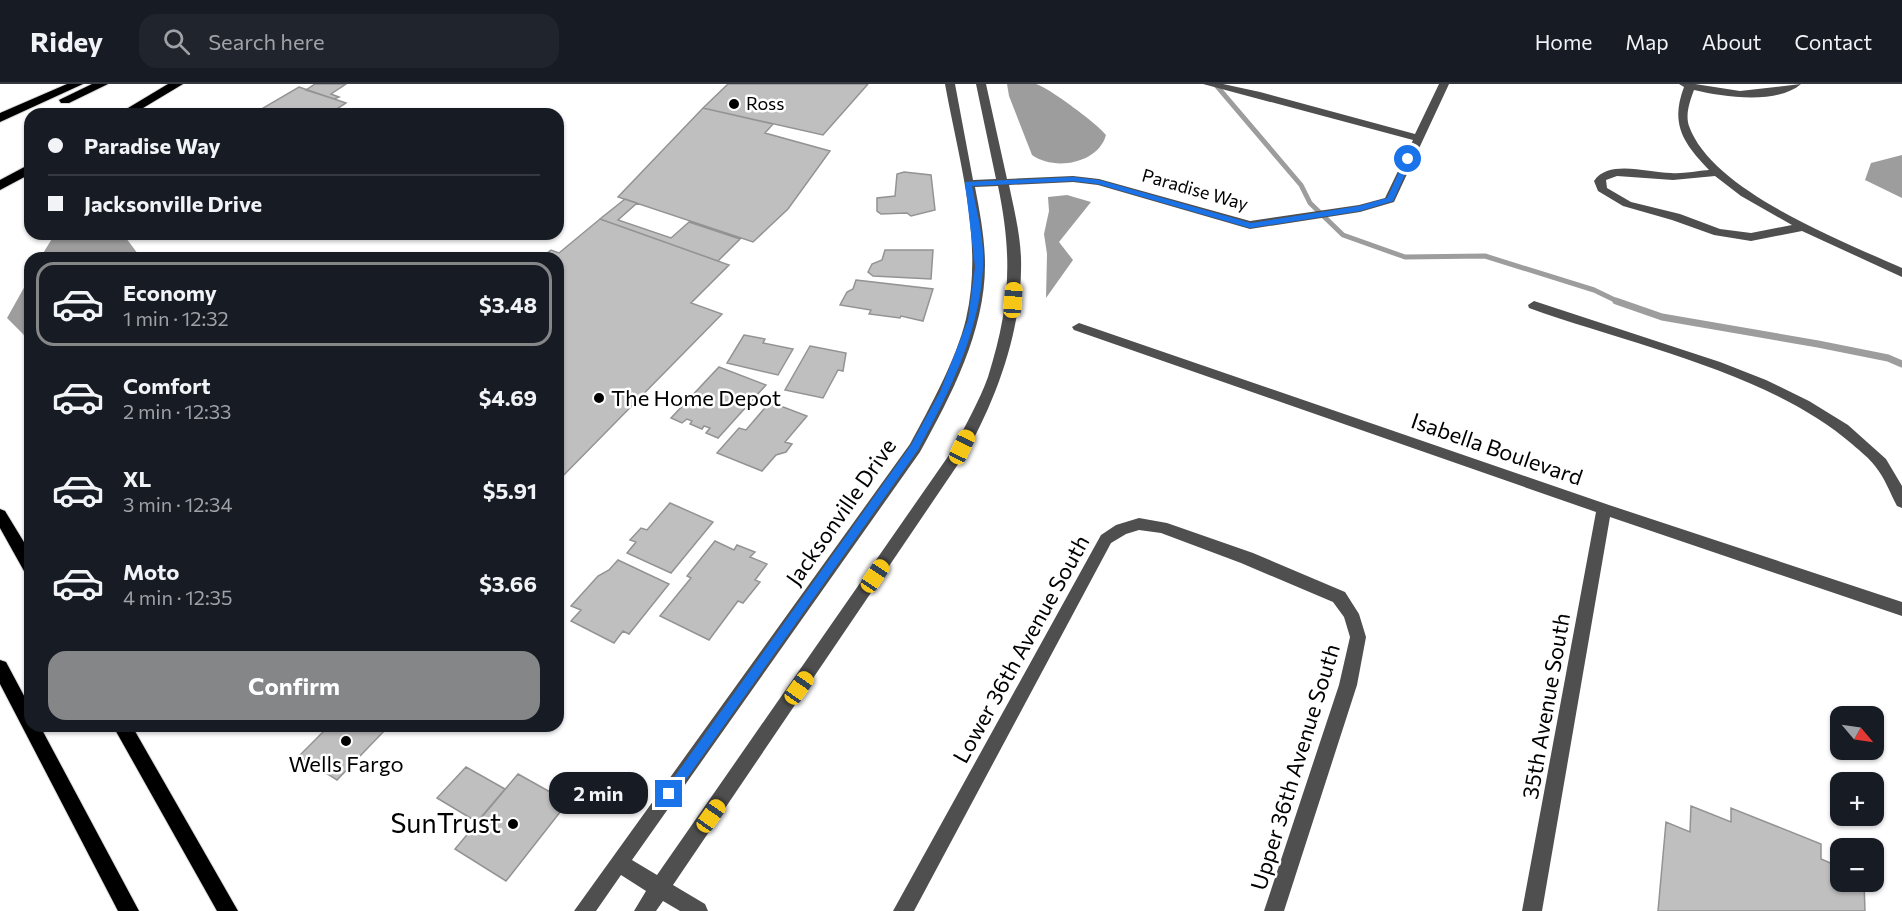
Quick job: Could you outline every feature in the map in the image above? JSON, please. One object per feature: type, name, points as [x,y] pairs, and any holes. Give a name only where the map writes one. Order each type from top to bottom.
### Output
[{"type":"highway","points":[[0,118],[77,84]]},
{"type":"highway","points":[[48,108],[102,84]]},
{"type":"highway","points":[[135,108],[177,84]]},
{"type":"highway","points":[[0,128],[24,118]]},
{"type":"highway","points":[[0,186],[24,172]]},
{"type":"main road","points":[[0,515],[24,556]]},
{"type":"main road","points":[[0,667],[24,713]]},
{"type":"main road","points":[[34,732],[129,911]]},
{"type":"main road","points":[[125,732],[228,911]]},
{"type":"street","name":"Jacksonville Drive","points":[[584,911],[915,448],[945,392],[972,320],[979,267],[976,230],[950,84]]},
{"type":"street","points":[[644,911],[962,447],[994,379],[1013,300],[1015,258],[1012,225],[981,84]]},
{"type":"street","points":[[1208,84],[1249,89],[1260,95],[1418,138]]},
{"type":"street","name":"Paradise Way","points":[[968,184],[1073,179],[1099,182],[1250,225],[1360,208],[1390,200],[1444,84]]},
{"type":"street","points":[[1796,84],[1782,90],[1757,93],[1728,92],[1687,85],[1683,105],[1684,127],[1703,159],[1717,172],[1774,212],[1902,273]]},
{"type":"street","points":[[1717,172],[1672,177],[1615,172],[1600,181],[1602,189],[1627,204],[1733,235],[1751,237],[1803,227]]},
{"type":"street","points":[[1534,305],[1620,336],[1738,374],[1827,416],[1879,459],[1902,502]]},
{"type":"street","name":"Isabella Boulevard","points":[[1079,327],[1604,509],[1902,609]]},
{"type":"street","name":"35th Avenue South","points":[[1532,911],[1604,509]]},
{"type":"street","name":"Lower 36th Avenue South","points":[[903,911],[1106,539],[1121,529],[1139,524],[1162,527],[1247,558]]},
{"type":"street","name":"Upper 36th Avenue South","points":[[1247,558],[1339,597],[1351,614],[1358,637],[1348,685],[1274,911]]},
{"type":"street","points":[[619,863],[698,911]]},
{"type":"shaded area","points":[[1007,84],[1036,84],[1051,92],[1094,123],[1106,135],[1101,145],[1094,153],[1074,162],[1052,163],[1032,155],[1009,96]]},
{"type":"shaded area","points":[[1902,155],[1902,198],[1865,180],[1871,163]]},
{"type":"shaded area","points":[[1067,195],[1091,202],[1059,242],[1073,260],[1046,298],[1047,254],[1044,234],[1049,211],[1048,197]]},
{"type":"shaded area","points":[[51,240],[128,240],[136,252],[44,252]]},
{"type":"shaded area","points":[[24,288],[24,336],[7,318]]},
{"type":"building","points":[[315,84],[346,84],[331,94],[339,97],[334,99],[306,90]]},
{"type":"building","points":[[728,84],[868,84],[823,135],[703,108]]},
{"type":"building","points":[[299,87],[346,103],[338,108],[263,108]]},
{"type":"building","points":[[703,108],[773,124],[765,133],[830,151],[788,209],[753,242],[618,197]]},
{"type":"building","points":[[904,172],[931,175],[935,210],[911,216],[907,213],[881,214],[877,211],[877,198],[895,196],[897,174]]},
{"type":"building","points":[[625,199],[637,203],[618,220],[671,238],[689,222],[740,239],[718,261],[600,219]]},
{"type":"building","name":"The Home Depot","points":[[600,219],[729,265],[691,303],[722,314],[564,475],[564,252],[560,252]]},
{"type":"building","points":[[885,250],[933,250],[931,279],[873,276],[868,272],[872,264],[882,260]]},
{"type":"building","points":[[856,280],[933,289],[923,321],[901,316],[900,318],[869,314],[871,310],[840,305],[847,292],[853,289]]},
{"type":"building","points":[[744,335],[765,339],[763,343],[793,349],[778,375],[727,363]]},
{"type":"building","points":[[810,346],[846,353],[843,371],[838,370],[823,398],[785,390]]},
{"type":"building","points":[[719,367],[766,385],[718,438],[706,433],[710,428],[704,426],[702,429],[690,424],[692,421],[687,419],[682,423],[671,418]]},
{"type":"building","points":[[770,402],[807,416],[785,442],[792,444],[786,452],[776,455],[762,471],[717,453],[739,428],[746,430]]},
{"type":"building","points":[[670,503],[713,522],[671,573],[627,553],[636,542],[630,540],[641,528],[647,530]]},
{"type":"building","points":[[715,541],[734,550],[737,545],[755,552],[750,557],[767,564],[755,580],[760,582],[743,603],[738,601],[709,640],[660,616],[691,578],[687,576]]},
{"type":"building","points":[[618,560],[669,584],[629,634],[623,631],[614,643],[571,621],[581,610],[571,606],[598,576],[609,570]]},
{"type":"building","points":[[323,732],[383,732],[337,780],[299,756]]},
{"type":"building","points":[[466,767],[505,789],[477,822],[437,798]]},
{"type":"building","points":[[518,774],[568,802],[506,881],[455,849]]},
{"type":"building","points":[[1691,806],[1731,822],[1731,808],[1821,844],[1821,859],[1830,863],[1830,892],[1864,892],[1865,911],[1658,911],[1666,822],[1690,832]]},
{"type":"waterway","points":[[1215,84],[1301,185],[1310,203],[1343,235],[1405,257],[1485,256],[1594,290],[1619,302]]},
{"type":"waterway","points":[[1616,301],[1662,317],[1818,344],[1888,358],[1902,364]]},
{"type":"place","name":"Ross","points":[[734,104]]},
{"type":"place","name":"The Home Depot","points":[[599,398]]},
{"type":"place","name":"Wells Fargo","points":[[346,741]]},
{"type":"place","name":"SunTrust","points":[[513,824]]},
{"type":"route","points":[[669,794],[915,448],[945,392],[972,320],[979,267],[976,230],[968,184],[1073,179],[1099,182],[1250,225],[1299,219],[1390,200],[1408,159]]}]
